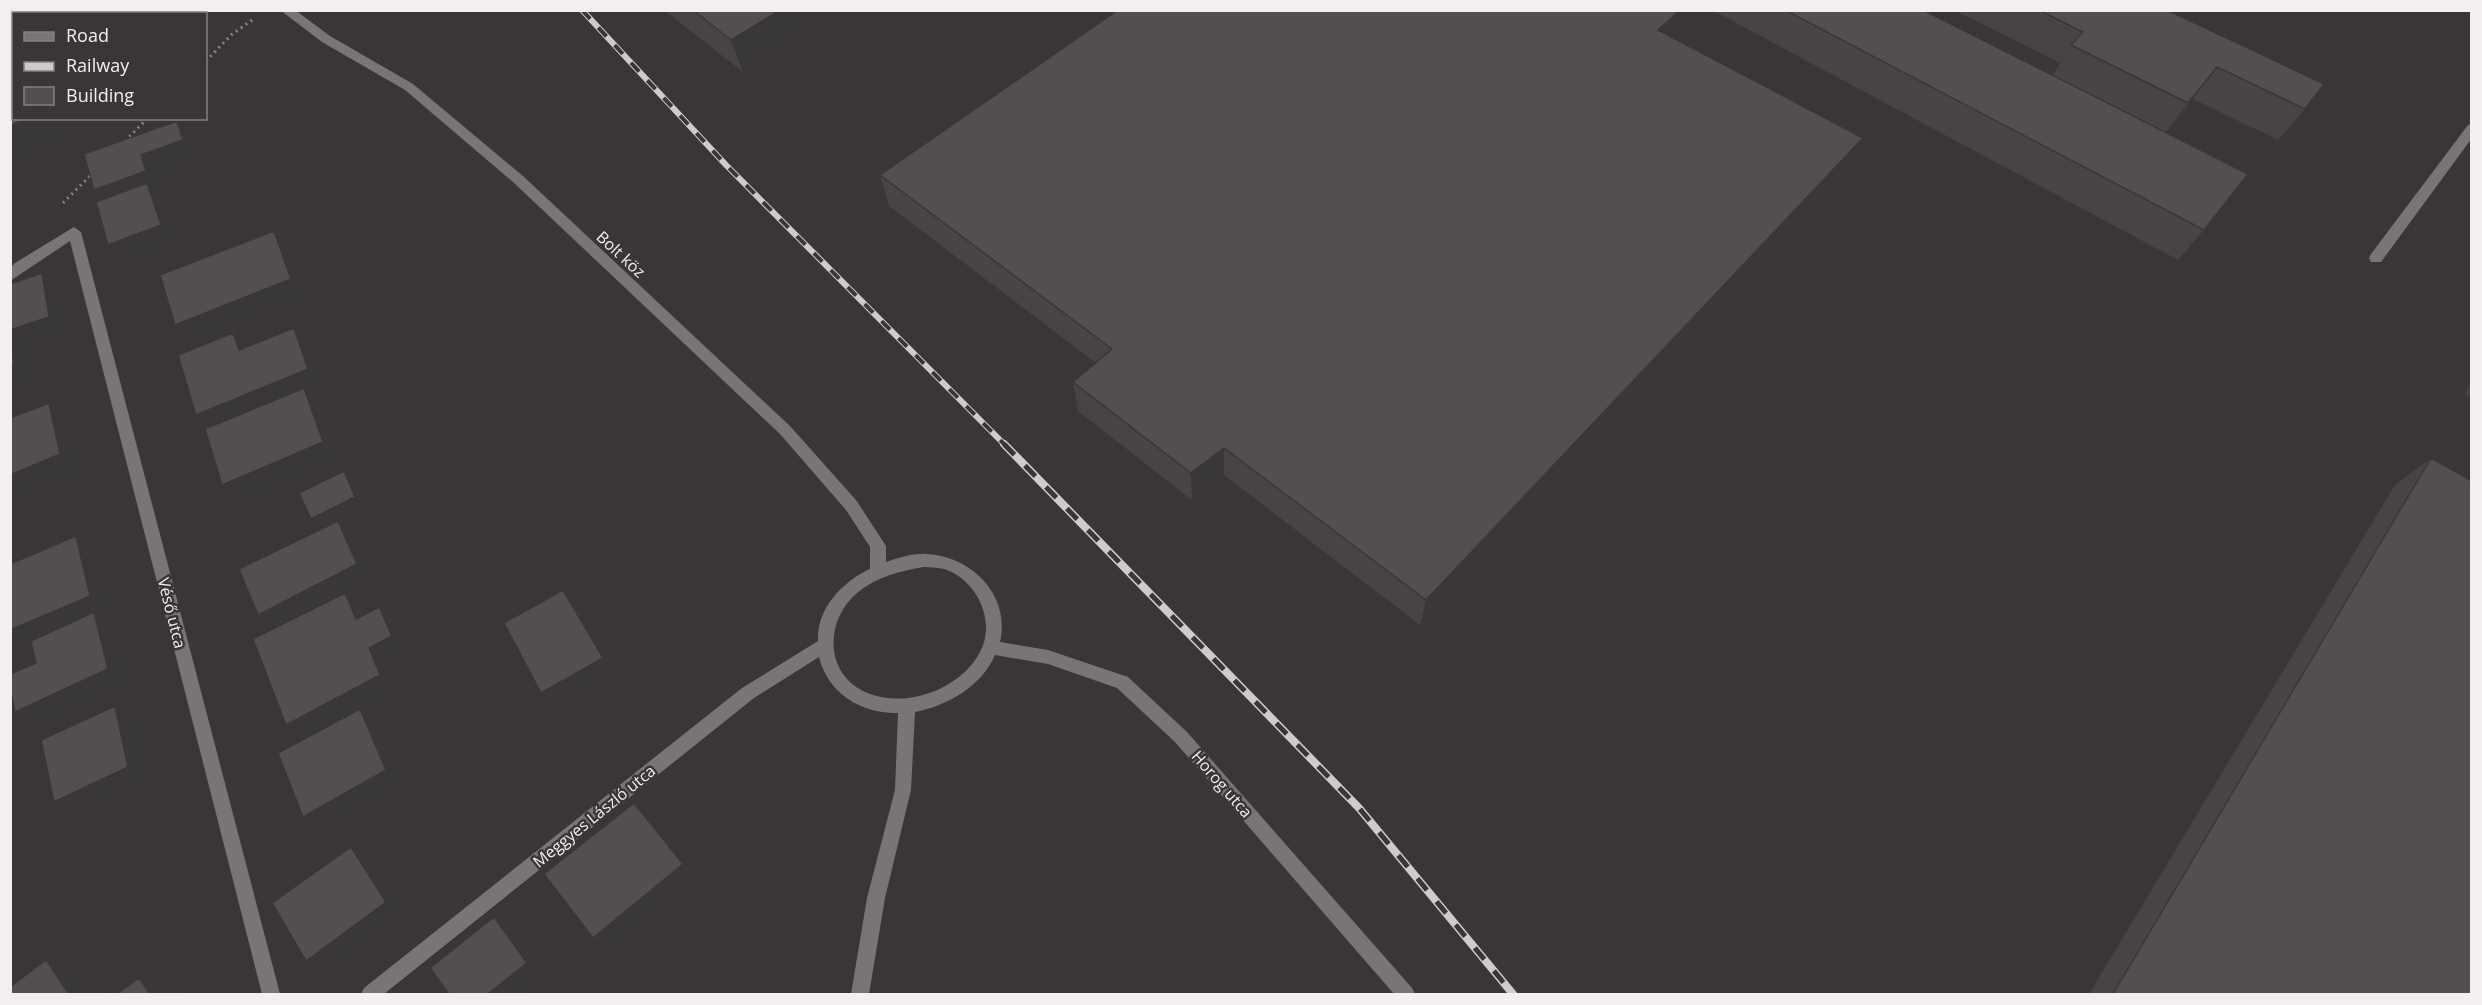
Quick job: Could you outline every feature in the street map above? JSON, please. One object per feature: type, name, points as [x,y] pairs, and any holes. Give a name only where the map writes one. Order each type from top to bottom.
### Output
[{"type":"street","name":"Bolt köz","points":[[286,10],[326,39],[409,87],[518,179],[777,422],[851,505],[878,546],[878,571]]},
{"type":"street","points":[[2376,258],[2472,128]]},
{"type":"street","points":[[10,276],[74,232]]},
{"type":"street","name":"Véső utca","points":[[74,232],[271,994]]},
{"type":"street","points":[[924,560],[947,563],[966,573],[982,587],[991,605],[994,626],[990,647],[981,665],[958,688],[929,702],[908,706],[882,706],[859,699],[841,685],[829,667],[825,645],[826,627],[834,609],[846,593],[861,580],[878,571],[901,563],[924,560]]},
{"type":"street","name":"Meggyes László utca","points":[[370,994],[748,693],[825,645]]},
{"type":"street","name":"Horog utca","points":[[990,647],[1048,657],[1122,682],[1181,737],[1406,994]]},
{"type":"street","points":[[860,994],[876,898],[903,790],[908,706]]},
{"type":"path","points":[[207,60],[231,35],[257,17]]},
{"type":"path","points":[[124,142],[146,120]]},
{"type":"path","points":[[74,232],[61,205],[93,173]]},
{"type":"building","points":[[693,10],[780,10],[731,40]]},
{"type":"building","points":[[1118,10],[1680,10],[1658,30],[1863,138],[1426,600],[1224,448],[1191,473],[1073,382],[1112,349],[880,175]]},
{"type":"building","points":[[1785,10],[1923,10],[2248,174],[2204,230]]},
{"type":"building","points":[[2039,10],[2167,10],[2324,84],[2305,109],[2217,67],[2188,103],[2071,45],[2083,32]]},
{"type":"building","points":[[12,50],[12,120],[21,120],[10,127],[10,51]]},
{"type":"building","points":[[177,121],[183,140],[141,155],[146,171],[94,190],[84,154]]},
{"type":"building","points":[[147,183],[161,225],[108,245],[96,202]]},
{"type":"building","points":[[274,231],[291,279],[175,325],[160,275]]},
{"type":"building","points":[[42,273],[49,317],[10,330],[10,284]]},
{"type":"building","points":[[294,328],[308,369],[196,415],[178,355],[233,333],[239,350]]},
{"type":"building","points":[[10,337],[14,364],[10,365]]},
{"type":"building","points":[[304,388],[323,442],[222,485],[205,429]]},
{"type":"building","points":[[49,403],[60,454],[10,475],[10,418]]},
{"type":"building","points":[[2431,458],[2472,481],[2472,994],[2113,994]]},
{"type":"building","points":[[344,471],[355,497],[311,519],[299,493]]},
{"type":"building","points":[[338,521],[357,564],[258,615],[239,569]]},
{"type":"building","points":[[76,536],[90,596],[10,630],[10,564]]},
{"type":"building","points":[[563,590],[603,658],[541,693],[504,623]]},
{"type":"building","points":[[345,593],[356,619],[379,607],[392,636],[369,648],[380,675],[286,725],[253,639]]},
{"type":"building","points":[[94,612],[108,669],[15,712],[10,674],[36,663],[31,641]]},
{"type":"building","points":[[115,706],[128,767],[54,802],[41,740]]},
{"type":"building","points":[[360,709],[386,770],[303,817],[278,753]]},
{"type":"building","points":[[634,803],[683,864],[593,938],[544,874]]},
{"type":"building","points":[[351,847],[386,902],[306,961],[272,903]]},
{"type":"building","points":[[494,917],[527,963],[488,994],[449,994],[430,968]]},
{"type":"building","points":[[46,960],[69,994],[10,994],[10,987]]},
{"type":"building","points":[[139,978],[150,994],[117,994]]},
{"type":"railway","points":[[582,10],[726,165],[1006,446]]},
{"type":"railway","points":[[1004,444],[1359,808],[1513,994]]}]
